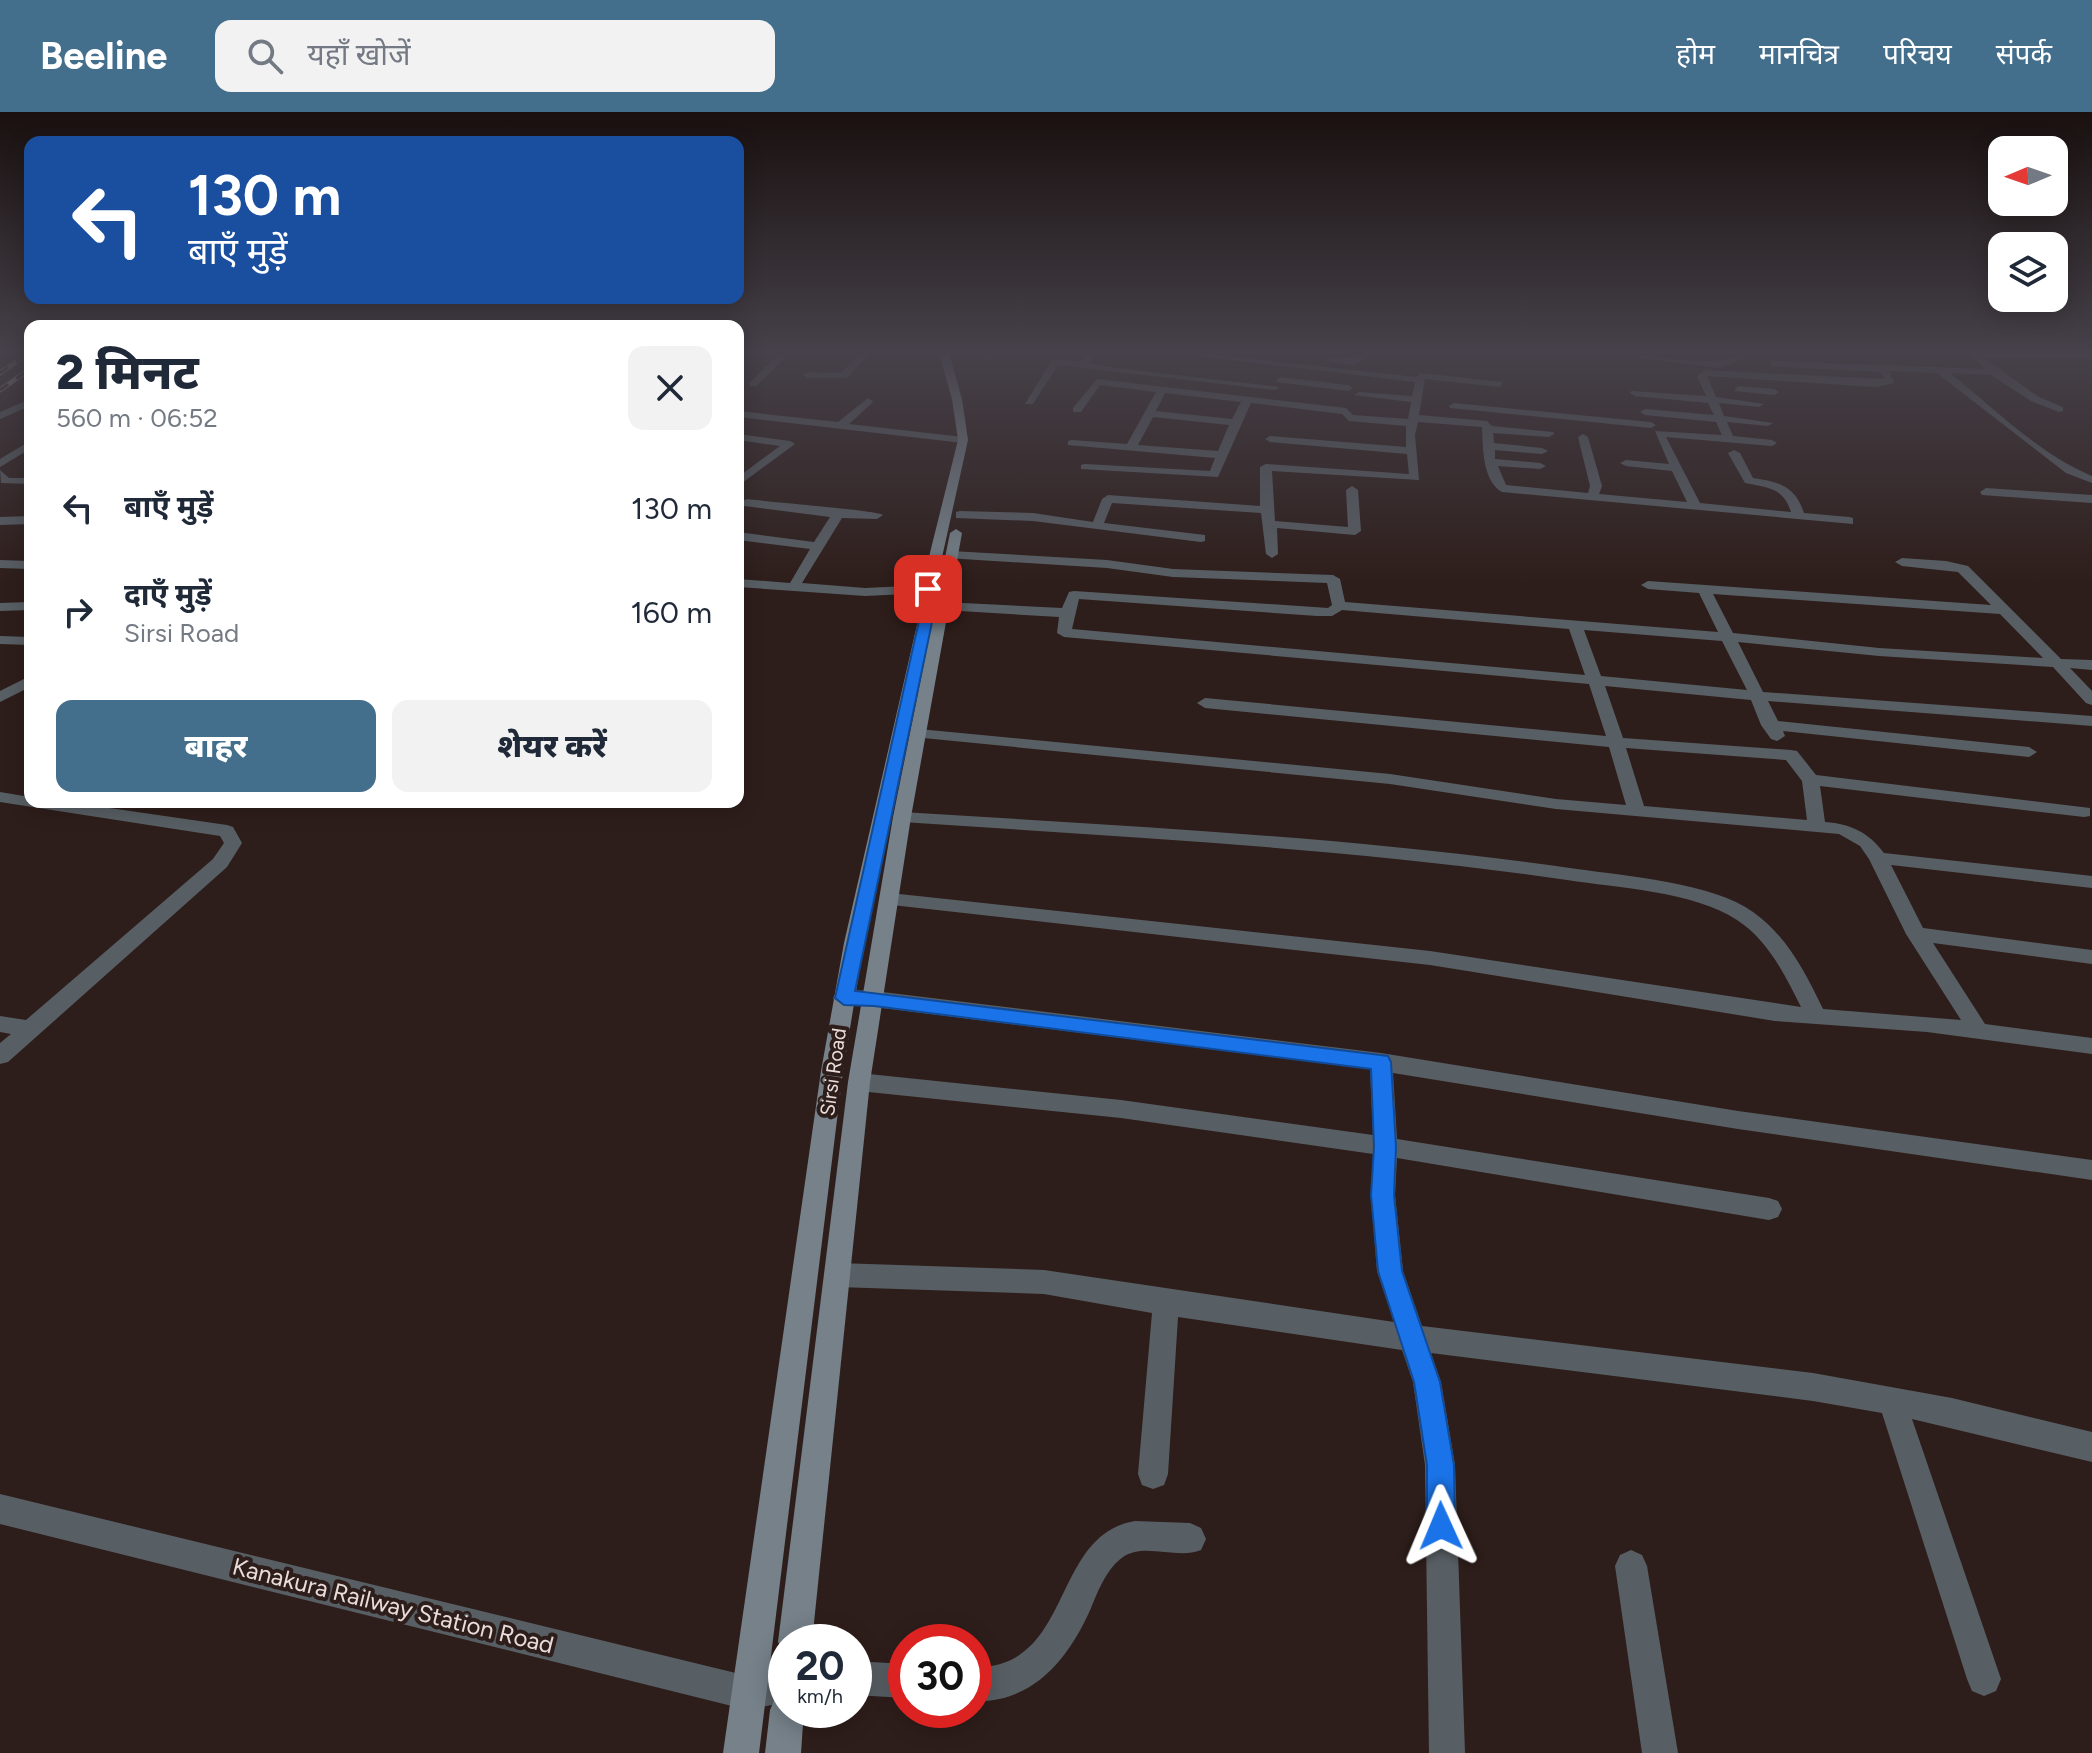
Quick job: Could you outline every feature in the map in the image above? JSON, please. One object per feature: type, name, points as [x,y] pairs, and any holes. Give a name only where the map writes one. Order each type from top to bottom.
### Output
[{"type":"main road","name":"Sirsi Road","points":[[797,1624],[859,1082],[902,817],[919,734],[936,598],[963,440],[961,430]]},
{"type":"main road","name":"Sirsi Road","points":[[741,1753],[844,998],[929,603],[936,598],[951,555],[969,476],[974,430]]},
{"type":"main road","points":[[783,1753],[785,1728]]},
{"type":"street","points":[[744,479],[807,430]]},
{"type":"street","points":[[864,430],[963,440]]},
{"type":"street","points":[[1131,448],[1140,430]]},
{"type":"street","points":[[1085,467],[1214,475],[1234,430]]},
{"type":"street","points":[[1272,554],[1266,510],[1266,467],[1415,478],[1412,430]]},
{"type":"street","points":[[1488,430],[1490,462],[1502,488],[1849,521]]},
{"type":"street","points":[[1510,430],[1549,434]]},
{"type":"street","points":[[1725,430],[1729,439]]},
{"type":"street","points":[[2015,430],[2070,471],[2092,480]]},
{"type":"street","points":[[1694,504],[1659,433],[1772,443]]},
{"type":"street","points":[[1583,437],[1596,486],[1592,497]]},
{"type":"street","points":[[744,438],[790,444]]},
{"type":"street","points":[[1270,439],[1412,451]]},
{"type":"street","points":[[1072,443],[1220,455]]},
{"type":"street","points":[[0,448],[24,446]]},
{"type":"street","points":[[1487,446],[1542,451]]},
{"type":"street","points":[[0,464],[24,447]]},
{"type":"street","points":[[1734,453],[1749,481],[1783,487],[1792,493],[1799,516]]},
{"type":"street","points":[[1490,462],[1540,466]]},
{"type":"street","points":[[1626,463],[1677,468]]},
{"type":"street","points":[[744,468],[758,469]]},
{"type":"street","points":[[0,473],[5,481],[24,481]]},
{"type":"street","points":[[1270,524],[1355,531],[1352,490]]},
{"type":"street","points":[[1986,492],[2092,499]]},
{"type":"street","points":[[1097,526],[1108,499],[1266,510]]},
{"type":"street","points":[[748,503],[838,514],[877,515]]},
{"type":"street","points":[[793,588],[838,514]]},
{"type":"street","points":[[960,515],[1033,517],[1201,538]]},
{"type":"street","points":[[0,521],[24,520]]},
{"type":"street","points":[[744,537],[820,547]]},
{"type":"street","points":[[951,555],[1107,564],[1173,573],[1333,579],[1339,606]]},
{"type":"street","points":[[1902,562],[1963,569],[2092,700]]},
{"type":"street","points":[[0,564],[24,565]]},
{"type":"street","points":[[744,584],[936,598],[1067,613]]},
{"type":"street","points":[[1648,585],[2006,610]]},
{"type":"street","points":[[1704,589],[1769,725],[1811,780],[1817,826]]},
{"type":"street","points":[[2092,665],[1893,654],[1727,637],[1339,606],[1332,612],[1317,612],[1074,595],[1064,633],[1757,696],[2092,721]]},
{"type":"street","points":[[0,607],[24,606]]},
{"type":"street","points":[[1575,626],[1609,716],[1613,742],[1636,810]]},
{"type":"street","points":[[0,640],[24,641]]},
{"type":"street","points":[[0,697],[24,684]]},
{"type":"street","points":[[1205,703],[1613,742],[1791,755]]},
{"type":"street","points":[[1769,725],[2029,752]]},
{"type":"street","points":[[919,734],[1390,779],[1556,804],[1817,826],[1852,832],[1866,842],[1878,858],[1916,934],[1977,1029]]},
{"type":"street","points":[[1811,780],[2084,812]]},
{"type":"street","points":[[0,797],[24,801]]},
{"type":"street","points":[[0,1056],[220,863],[233,843],[227,831],[72,808]]},
{"type":"street","points":[[902,817],[1157,833],[1478,861],[1656,887],[1705,899],[1744,915],[1770,938],[1792,967],[1816,1016]]},
{"type":"street","points":[[1878,858],[2092,882]]},
{"type":"street","points":[[890,899],[1430,958],[1703,1003],[1977,1029],[2092,1046]]},
{"type":"street","points":[[1916,934],[2092,957]]},
{"type":"street","points":[[844,998],[874,999],[1381,1062],[1738,1120],[2092,1170]]},
{"type":"street","points":[[0,1024],[29,1029]]},
{"type":"street","points":[[1381,1062],[1385,1147],[1383,1195],[1390,1271],[1427,1382],[1440,1465],[1447,1753]]},
{"type":"street","points":[[859,1082],[979,1092],[1385,1147],[1675,1197],[1769,1209]]},
{"type":"street","points":[[838,1275],[1044,1282],[1166,1303],[1412,1338],[1813,1387],[1952,1412],[2092,1447]]},
{"type":"street","points":[[1153,1474],[1166,1303]]},
{"type":"street","points":[[1892,1401],[1984,1679]]},
{"type":"street","name":"Kanakura Railway Station Road","points":[[0,1509],[748,1693],[768,1689]]},
{"type":"street","points":[[992,1684],[1030,1671],[1059,1642],[1090,1572],[1105,1550],[1128,1538],[1190,1539]]},
{"type":"street","points":[[1631,1566],[1660,1753]]},
{"type":"route","points":[[928,589],[929,603],[844,998],[1003,1014],[1381,1062],[1385,1147],[1383,1195],[1390,1271],[1427,1382],[1440,1465],[1441,1526]]}]
